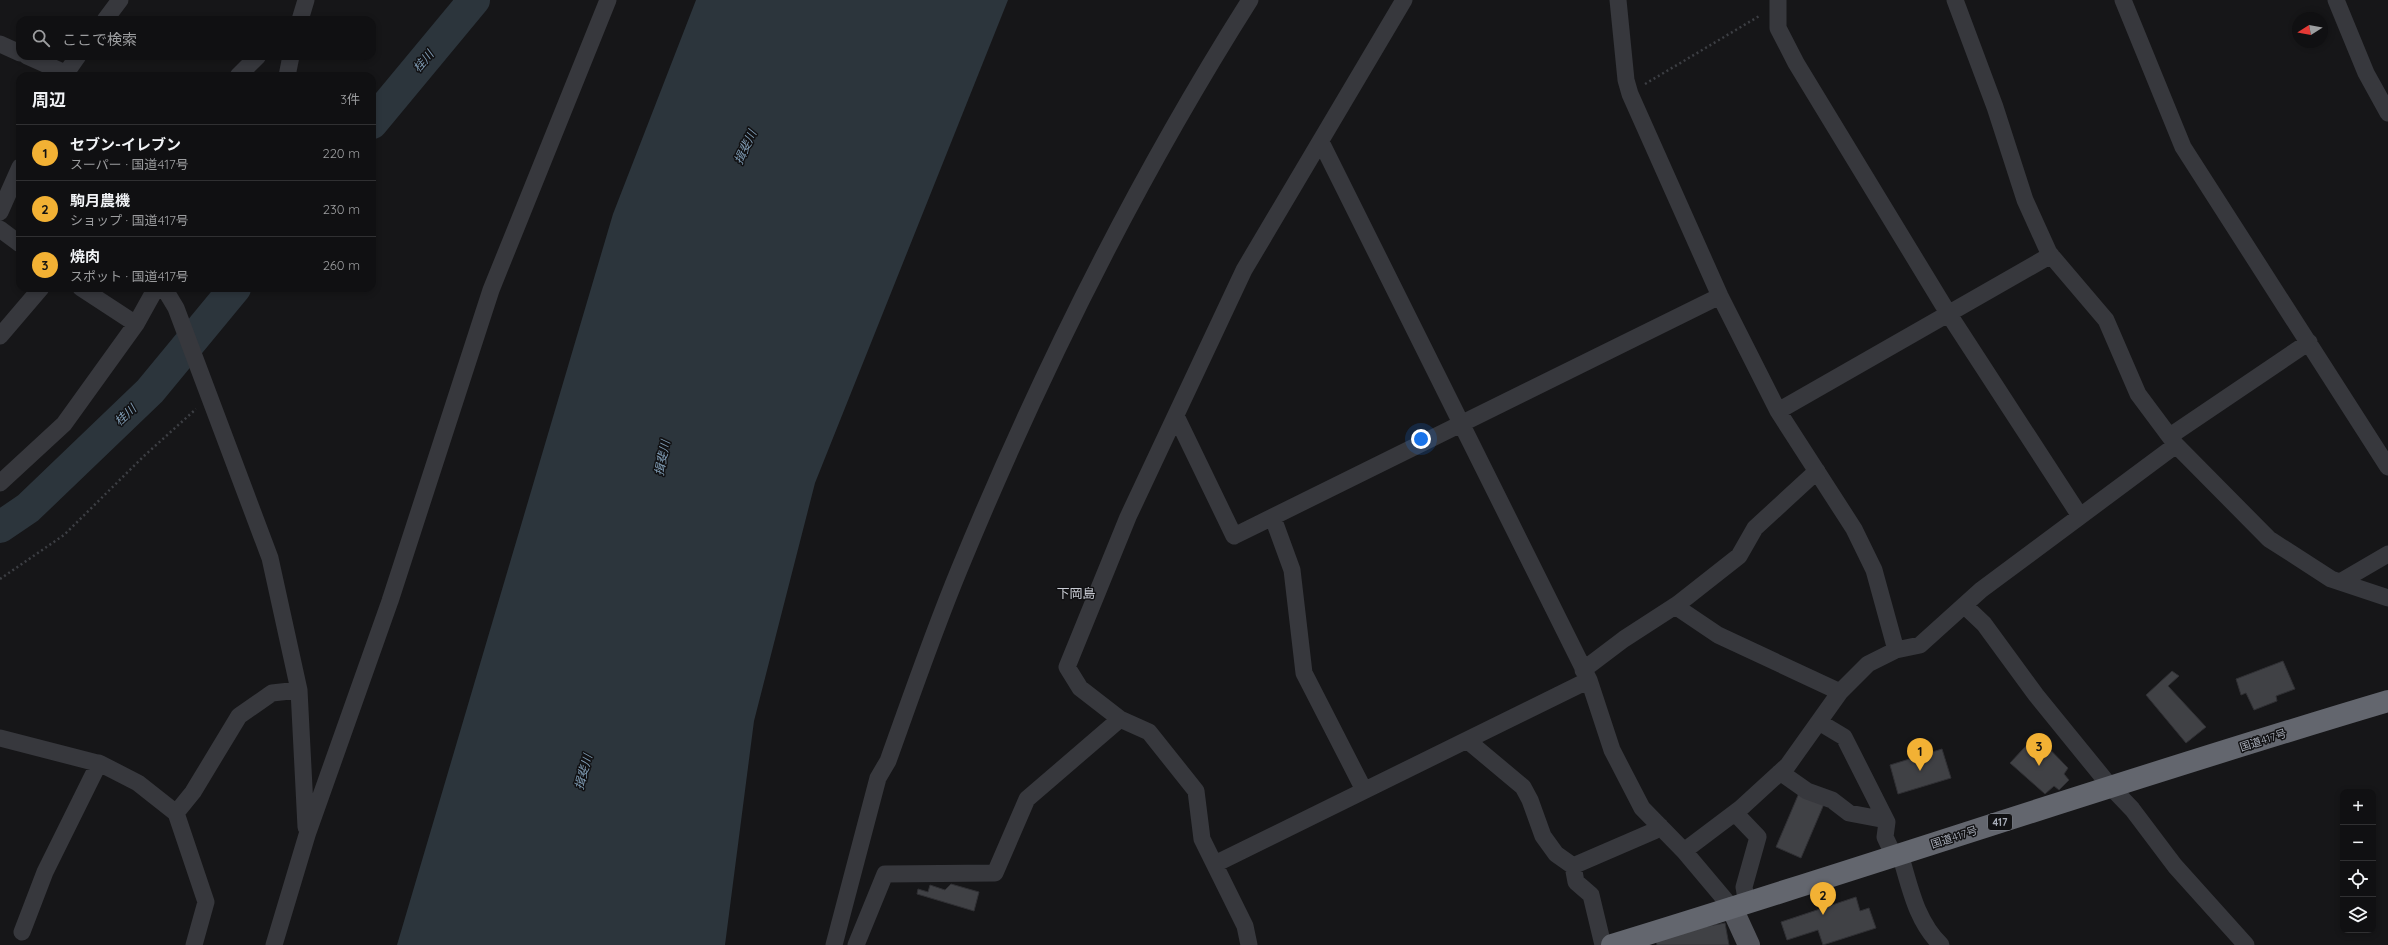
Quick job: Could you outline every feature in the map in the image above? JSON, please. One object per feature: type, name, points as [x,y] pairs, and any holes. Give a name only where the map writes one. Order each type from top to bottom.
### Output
[{"type":"highway","name":"国道417号","points":[[1612,945],[1740,906],[2110,786],[2388,702]]},
{"type":"main road","points":[[1740,906],[1749,945]]},
{"type":"street","points":[[108,16],[120,0]]},
{"type":"street","points":[[301,16],[306,0]]},
{"type":"street","points":[[274,945],[307,835],[390,601],[491,290],[608,0]]},
{"type":"street","points":[[834,945],[878,778],[888,761],[958,571],[1018,434],[1056,349],[1107,246],[1208,66],[1250,0]]},
{"type":"street","points":[[1249,945],[1245,926],[1202,839],[1196,791],[1149,732],[1120,719],[1080,688],[1067,668],[1128,516],[1244,270],[1404,0]]},
{"type":"street","points":[[1618,0],[1626,80],[1630,94],[1720,296],[1778,411],[1854,529],[1874,570],[1896,650]]},
{"type":"street","points":[[1955,0],[1995,107],[2025,200],[2051,255],[2106,320],[2138,394],[2173,440],[2269,539],[2331,578],[2388,598]]},
{"type":"street","points":[[2123,0],[2183,147],[2388,467]]},
{"type":"street","points":[[2336,0],[2366,72],[2388,113]]},
{"type":"street","points":[[1778,3],[1778,28],[1796,63],[1948,313],[2080,516]]},
{"type":"street","points":[[0,44],[16,51]]},
{"type":"street","points":[[35,60],[58,72]]},
{"type":"street","points":[[66,72],[75,60]]},
{"type":"street","points":[[242,72],[254,60]]},
{"type":"street","points":[[288,72],[290,60]]},
{"type":"street","points":[[1321,142],[1586,675],[1612,750],[1642,808],[1740,906]]},
{"type":"street","points":[[0,212],[16,176]]},
{"type":"street","points":[[0,229],[16,241]]},
{"type":"street","points":[[1778,411],[2051,255]]},
{"type":"street","points":[[0,336],[38,292]]},
{"type":"street","points":[[87,292],[136,324]]},
{"type":"street","points":[[0,483],[64,424],[136,324],[154,292]]},
{"type":"street","points":[[166,292],[176,308],[270,558],[299,690],[307,835]]},
{"type":"street","points":[[1176,416],[1234,536],[1462,425],[1720,296]]},
{"type":"street","points":[[1684,851],[1734,813],[1788,765],[1840,692],[1868,664],[1896,650],[1920,645],[1981,590],[2080,516],[2173,440],[2309,342]]},
{"type":"street","points":[[1215,864],[1364,790],[1468,741],[1586,675],[1624,639],[1675,606],[1739,556],[1755,528],[1817,471]]},
{"type":"street","points":[[1273,518],[1292,570],[1304,673],[1364,790]]},
{"type":"street","points":[[2340,582],[2388,554]]},
{"type":"street","points":[[1675,606],[1718,635],[1840,692]]},
{"type":"street","points":[[1965,606],[1984,624],[2036,695],[2110,786],[2132,809],[2175,866],[2246,945]]},
{"type":"street","points":[[176,813],[193,792],[239,716],[272,694],[299,690]]},
{"type":"street","points":[[856,945],[885,874],[995,873],[1027,799],[1120,719]]},
{"type":"street","points":[[1819,722],[1844,737],[1886,820],[1885,837],[1897,855],[1918,913],[1929,933],[1941,945]]},
{"type":"street","points":[[0,738],[99,763],[138,784],[176,813],[206,902],[194,945]]},
{"type":"street","points":[[1468,741],[1523,787],[1530,800],[1543,836],[1556,854],[1573,866],[1576,882],[1591,895],[1603,945]]},
{"type":"street","points":[[22,932],[45,872],[99,763]]},
{"type":"street","points":[[1780,772],[1807,791],[1832,800],[1849,813],[1886,820]]},
{"type":"street","points":[[1734,813],[1758,837],[1740,906]]},
{"type":"street","points":[[1573,866],[1654,831],[1660,826]]},
{"type":"path","points":[[1630,94],[1778,3]]},
{"type":"path","points":[[0,579],[64,535],[144,456],[210,397]]},
{"type":"water","name":"揖斐川","points":[[696,0],[1008,0],[815,483],[754,721],[725,945],[397,945],[613,214]]},
{"type":"building","points":[[2283,661],[2295,689],[2276,696],[2277,701],[2254,710],[2246,693],[2241,695],[2236,679]]},
{"type":"building","points":[[2172,671],[2179,676],[2168,686],[2206,727],[2186,743],[2146,695]]},
{"type":"building","points":[[2036,735],[2068,768],[2064,774],[2069,780],[2059,790],[2054,786],[2045,794],[2010,763]]},
{"type":"building","points":[[1942,749],[1951,778],[1898,794],[1890,765]]},
{"type":"building","points":[[1799,793],[1824,804],[1801,858],[1776,847]]},
{"type":"building","points":[[951,884],[979,892],[974,911],[917,894],[918,889],[928,892],[930,885],[945,890]]},
{"type":"building","points":[[1856,897],[1860,911],[1869,908],[1876,928],[1823,945],[1818,930],[1787,940],[1781,922]]},
{"type":"building","points":[[1725,923],[1729,945],[1657,945],[1655,936]]},
{"type":"waterway","name":"桂川","points":[[376,118],[474,0]]},
{"type":"waterway","name":"桂川","points":[[0,527],[28,508],[150,391],[232,292]]},
{"type":"place","name":"焼肉","points":[[2039,766]]},
{"type":"place","name":"セブン-イレブン","points":[[1920,771]]},
{"type":"place","name":"駒月農機","points":[[1823,915]]},
{"type":"district","name":"下岡島","points":[[1076,593]]}]
